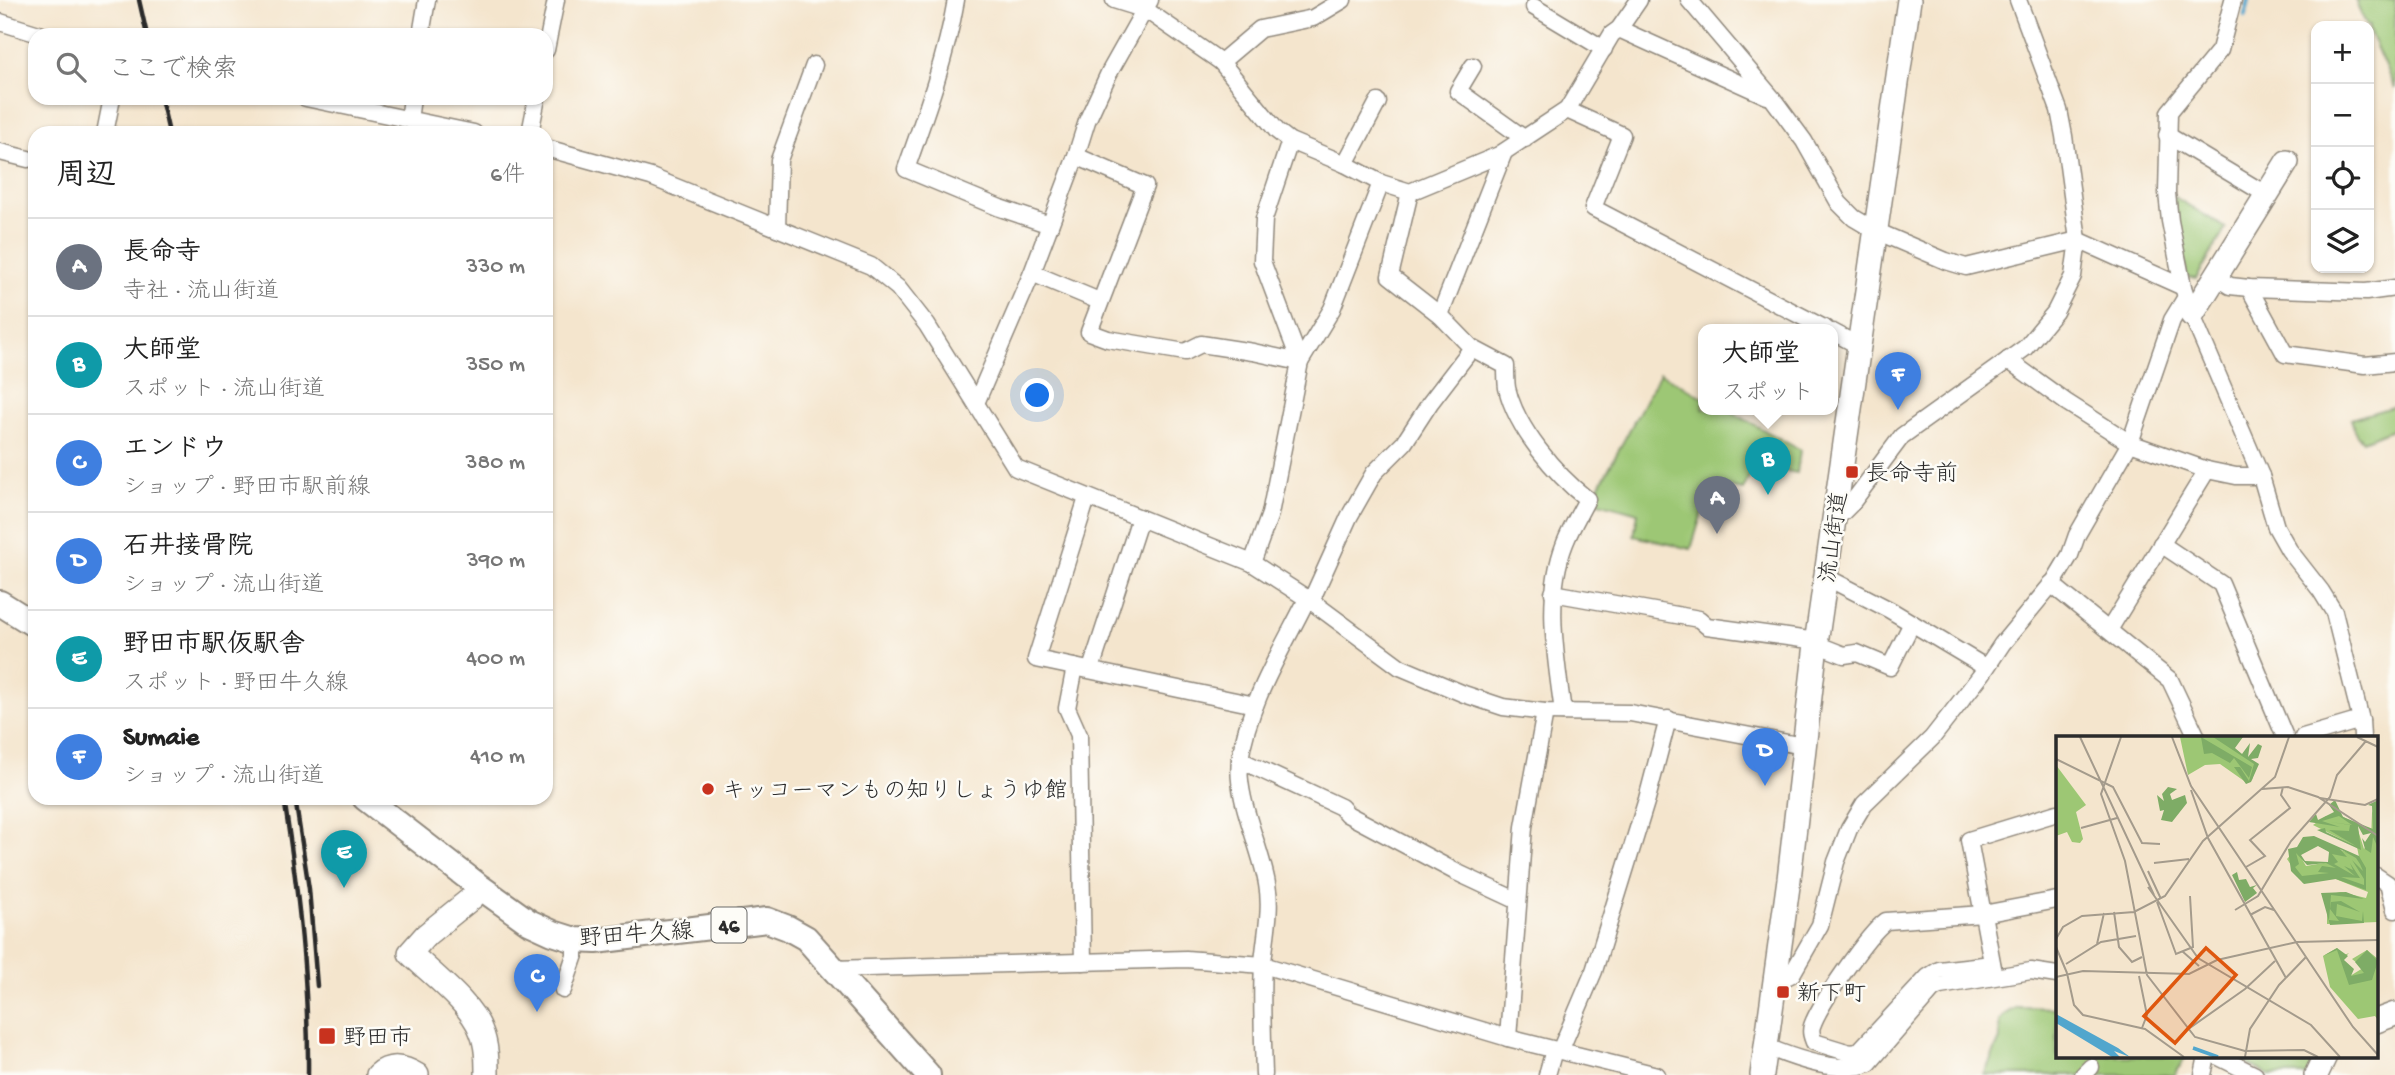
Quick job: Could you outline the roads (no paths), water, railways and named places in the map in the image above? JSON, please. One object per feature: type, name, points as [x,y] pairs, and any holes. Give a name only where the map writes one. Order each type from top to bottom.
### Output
[{"type":"main road","points":[[0,603],[28,621]]},
{"type":"main road","name":"野田牛久線","points":[[374,805],[529,922],[575,940],[596,941],[767,920],[788,928],[806,938],[928,1075]]},
{"type":"street","points":[[422,28],[427,0]]},
{"type":"street","points":[[550,28],[556,0]]},
{"type":"street","points":[[957,0],[951,32],[906,169],[1000,208],[1050,225]]},
{"type":"street","points":[[1114,0],[1148,5],[1221,62],[1278,131],[1290,141],[1345,163],[1381,183],[1410,192],[1504,152],[1567,110],[1612,34],[1619,29],[1639,0]]},
{"type":"street","points":[[1221,62],[1260,29],[1313,18],[1343,0]]},
{"type":"street","points":[[1689,0],[1773,99],[1804,141],[1839,203],[1854,218],[1876,231],[1966,267],[2078,240],[2187,300]]},
{"type":"street","name":"流山街道","points":[[1762,1075],[1833,522],[1909,0]]},
{"type":"street","points":[[1833,522],[1851,504],[1902,436],[2025,348],[2055,312],[2073,276],[2078,240],[2059,110],[2018,0]]},
{"type":"street","points":[[2233,0],[2220,50],[2169,112],[2166,135],[2167,193],[2187,300],[2261,476],[2276,527],[2289,550],[2334,612],[2361,720],[2362,736]]},
{"type":"street","points":[[976,403],[1032,272],[1087,121],[1109,73],[1148,5]]},
{"type":"street","points":[[1534,7],[1604,49]]},
{"type":"street","points":[[0,22],[28,31]]},
{"type":"street","points":[[1619,29],[1773,99]]},
{"type":"street","points":[[776,228],[779,160],[814,65]]},
{"type":"street","points":[[1474,66],[1458,91],[1525,139]]},
{"type":"street","points":[[1345,163],[1378,102]]},
{"type":"street","points":[[106,126],[110,105]]},
{"type":"street","points":[[339,105],[425,126]]},
{"type":"street","points":[[409,120],[411,105]]},
{"type":"street","points":[[531,126],[536,105]]},
{"type":"street","points":[[1567,110],[1622,135],[1593,208],[1816,324]]},
{"type":"street","points":[[2166,135],[2267,195]]},
{"type":"street","points":[[1290,141],[1264,219],[1262,261],[1300,362]]},
{"type":"street","points":[[553,150],[651,177],[870,266],[898,288],[927,325],[1016,468],[1252,563],[1309,600],[1400,667],[1503,707],[1545,712],[1630,713],[1803,746]]},
{"type":"street","points":[[0,152],[28,159]]},
{"type":"street","points":[[1440,314],[1504,152]]},
{"type":"street","points":[[1076,156],[1145,186],[1089,331],[1108,339],[1185,352],[1201,344],[1300,362]]},
{"type":"street","points":[[1776,982],[1792,974],[1820,925],[1836,862],[1849,830],[1864,804],[1932,738],[2051,584],[2070,555],[2077,535],[2130,443],[2172,320],[2187,300],[2216,277],[2287,162]]},
{"type":"street","points":[[1252,563],[1270,514],[1300,362],[1332,309],[1381,183]]},
{"type":"street","points":[[1410,192],[1390,276],[1440,314],[1472,348],[1506,366],[1507,386],[1513,406],[1525,429],[1566,482],[1587,499],[1564,545],[1553,593],[1556,654],[1563,712]]},
{"type":"street","points":[[1032,272],[1100,302]]},
{"type":"street","points":[[2216,277],[2230,286],[2249,288],[2366,292],[2395,288]]},
{"type":"street","points":[[2249,288],[2285,354],[2365,365],[2395,362]]},
{"type":"street","points":[[1838,335],[1859,346]]},
{"type":"street","points":[[1264,1075],[1263,965],[1268,884],[1251,832],[1239,771],[1255,705],[1349,517],[1374,473],[1404,443],[1430,403],[1472,348]]},
{"type":"street","points":[[2008,360],[2066,402],[2130,443],[2207,470],[2236,476],[2261,476]]},
{"type":"street","points":[[2109,630],[2207,470]]},
{"type":"street","points":[[1087,498],[1036,659],[1255,705]]},
{"type":"street","points":[[1083,962],[1079,735],[1067,708],[1140,518]]},
{"type":"street","points":[[2161,544],[2221,584],[2285,736]]},
{"type":"street","points":[[1826,577],[1912,623],[1985,667]]},
{"type":"street","points":[[2051,584],[2170,680],[2197,736]]},
{"type":"street","points":[[1553,593],[1699,619],[1707,626],[1817,642],[1844,655],[1857,653],[1890,667],[1912,623]]},
{"type":"street","points":[[1508,1038],[1524,827],[1545,712]]},
{"type":"street","points":[[1547,1075],[1594,971],[1647,799],[1668,719]]},
{"type":"street","points":[[2306,736],[2361,720]]},
{"type":"street","points":[[1240,760],[1341,807],[1347,814],[1455,872],[1518,901]]},
{"type":"street","points":[[1993,970],[1969,840],[2056,813]]},
{"type":"street","points":[[2384,883],[2395,910]]},
{"type":"street","points":[[481,887],[473,897],[426,935],[410,953],[470,1012],[481,1029],[487,1051],[486,1075]]},
{"type":"street","points":[[2056,900],[1983,914],[1886,921],[1875,929],[1833,989],[1812,1027],[1812,1038],[1814,1042],[1850,1053],[1858,1052],[1928,977],[1939,970],[2031,971],[2056,975]]},
{"type":"street","points":[[563,990],[575,955],[575,940]]},
{"type":"street","points":[[833,969],[1186,959],[1263,965],[1508,1038],[1657,1075]]},
{"type":"street","points":[[1767,1047],[1844,1072],[1859,1069],[1869,1063],[1933,989],[1993,970]]},
{"type":"street","points":[[2378,1020],[2395,1014]]},
{"type":"street","points":[[2221,1058],[2255,1075]]},
{"type":"street","points":[[2316,1075],[2324,1058]]},
{"type":"street","points":[[378,1075],[386,1068],[405,1068],[417,1075]]},
{"type":"waterway","points":[[2245,16],[2249,0]]},
{"type":"railway","points":[[139,0],[145,28]]},
{"type":"railway","points":[[163,105],[167,126]]},
{"type":"railway","points":[[285,805],[302,936],[308,1075]]},
{"type":"railway","points":[[296,805],[309,889],[317,986]]},
{"type":"place","name":"Sumaie","points":[[1898,410]]},
{"type":"place","name":"長命寺前","points":[[1852,472]]},
{"type":"place","name":"大師堂","points":[[1768,495]]},
{"type":"place","name":"長命寺","points":[[1717,534]]},
{"type":"place","name":"石井接骨院","points":[[1765,786]]},
{"type":"place","name":"キッコーマンもの知りしょうゆ館","points":[[708,789]]},
{"type":"place","name":"野田市駅仮駅舎","points":[[344,888]]},
{"type":"place","name":"新下町","points":[[1783,992]]},
{"type":"place","name":"エンドウ","points":[[537,1012]]},
{"type":"place","name":"野田市","points":[[327,1036]]}]
